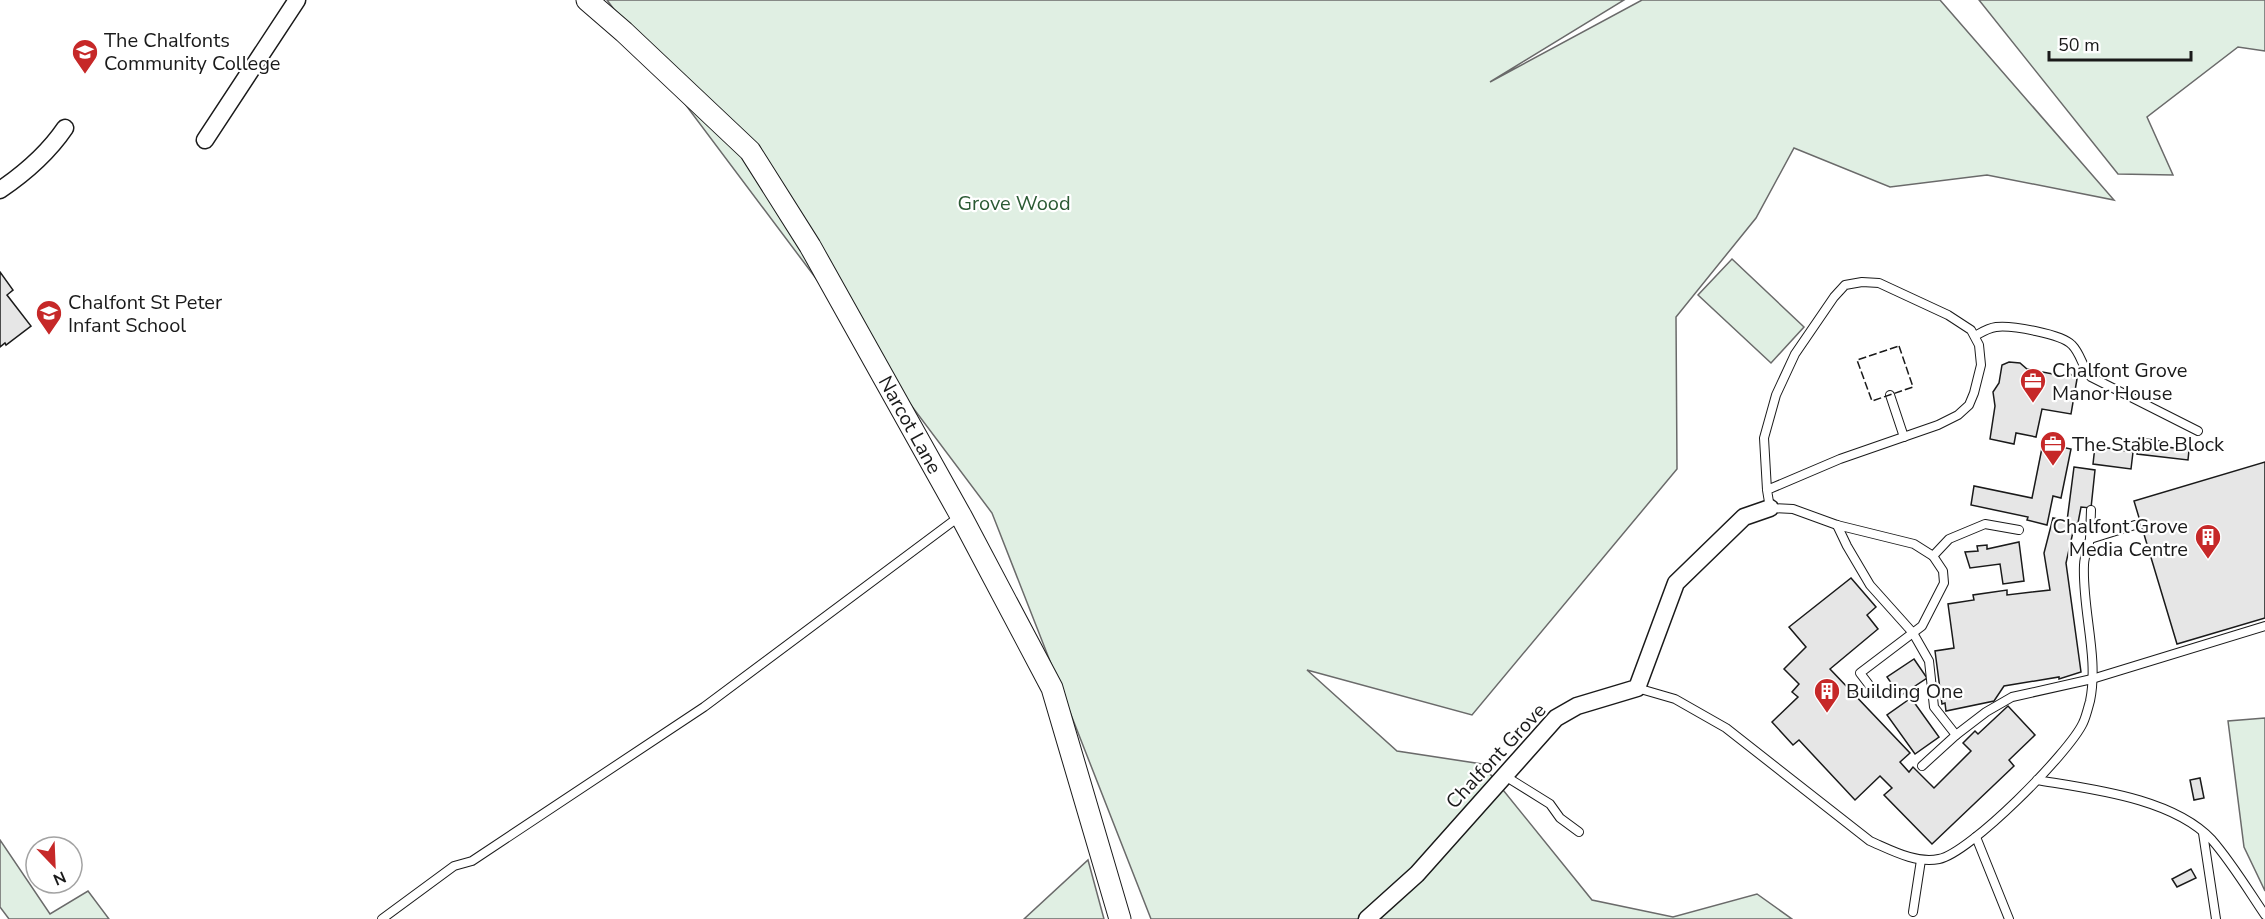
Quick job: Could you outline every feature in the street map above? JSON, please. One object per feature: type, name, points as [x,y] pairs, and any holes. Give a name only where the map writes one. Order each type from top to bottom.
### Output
[{"type":"street","points":[[205,140],[297,0]]},
{"type":"street","name":"Narcot Lane","points":[[587,0],[750,151],[810,246],[961,516],[1052,688],[1120,919]]},
{"type":"street","points":[[0,190],[27,170],[56,142],[65,128]]},
{"type":"street","points":[[1636,688],[1676,583],[1744,517],[1770,508]]},
{"type":"street","name":"Chalfont Grove","points":[[1367,919],[1417,874],[1556,718],[1577,706],[1636,688]]},
{"type":"lane","points":[[1767,490],[1840,459],[1958,416],[1969,405],[1981,365],[1979,345],[1971,330],[1956,319],[1879,283],[1862,282],[1845,285],[1834,297],[1795,354],[1776,395],[1764,438],[1767,490],[1770,508],[1793,509],[1837,525],[1914,544],[1933,556],[1943,571],[1944,584],[1922,626],[1860,673],[1876,694]]},
{"type":"lane","points":[[1975,336],[1988,328],[1998,326],[2063,338],[2071,343],[2091,377],[2198,431]]},
{"type":"lane","points":[[1890,395],[1904,437]]},
{"type":"lane","points":[[1636,688],[1675,699],[1703,713],[1766,758],[1870,841],[1922,860],[1939,860],[1954,854],[1976,837],[2037,780],[2071,742],[2084,723],[2092,679],[2084,565],[2090,539],[2091,510]]},
{"type":"lane","points":[[382,919],[454,866],[472,861],[704,706],[961,516]]},
{"type":"lane","points":[[1933,556],[1949,539],[1985,524],[2019,530]]},
{"type":"lane","points":[[1837,525],[1870,585],[1913,633],[1929,661],[1934,707],[1956,735]]},
{"type":"lane","points":[[2090,539],[2135,525]]},
{"type":"lane","points":[[1922,766],[1986,712],[2012,697],[2092,679],[2265,626]]},
{"type":"lane","points":[[1505,776],[1550,804],[1560,818],[1580,832]]},
{"type":"lane","points":[[2037,780],[2102,791],[2151,805],[2186,820],[2211,839],[2265,915]]},
{"type":"lane","points":[[2203,833],[2216,919]]},
{"type":"lane","points":[[1976,837],[2009,919]]},
{"type":"lane","points":[[1912,912],[1922,860]]},
{"type":"green space","name":"Grove Wood","points":[[607,0],[1624,0],[1490,82],[1642,0],[1940,0],[2114,200],[1987,175],[1890,187],[1794,148],[1756,218],[1676,317],[1677,469],[1472,715],[1307,670],[1397,751],[1482,764],[1592,900],[1673,917],[1757,894],[1792,919],[1151,919],[992,513]]},
{"type":"green space","points":[[1979,0],[2265,0],[2265,51],[2238,47],[2147,117],[2173,175],[2118,174]]},
{"type":"green space","points":[[1732,259],[1804,327],[1771,363],[1698,295]]},
{"type":"green space","points":[[2265,718],[2265,891],[2244,847],[2228,721]]},
{"type":"green space","points":[[0,840],[24,876],[24,895],[37,895],[50,914],[88,891],[109,919],[9,919],[0,907]]},
{"type":"green space","points":[[1088,860],[1104,919],[1024,919]]},
{"type":"building","points":[[0,272],[13,290],[7,295],[31,326],[0,347]]},
{"type":"building","name":"Chalfont Grove Manor House","points":[[2009,362],[2020,363],[2027,369],[2058,375],[2069,373],[2077,379],[2071,414],[2042,409],[2036,437],[2016,433],[2014,444],[1990,439],[1995,406],[1993,392],[1999,383],[2002,365]]},
{"type":"building","points":[[2139,438],[2167,442],[2167,447],[2189,450],[2188,460],[2137,454]]},
{"type":"building","name":"The Stable Block","points":[[2043,443],[2071,449],[2061,498],[2053,496],[2047,525],[2027,520],[2028,517],[1971,505],[1974,486],[2032,498]]},
{"type":"building","points":[[2095,446],[2133,452],[2131,469],[2093,464]]},
{"type":"building","name":"Chalfont Grove Media Centre","points":[[2265,462],[2265,618],[2177,644],[2134,501]]},
{"type":"building","points":[[2074,467],[2095,470],[2091,508],[2081,507],[2066,563],[2081,672],[2059,679],[2059,677],[2004,686],[1994,701],[1946,711],[1945,703],[1942,704],[1935,651],[1954,648],[1948,604],[1974,600],[1973,595],[2007,590],[2007,595],[2050,590],[2044,553],[2053,518],[2067,521]]},
{"type":"building","points":[[2019,542],[2024,581],[2003,584],[2000,564],[1970,568],[1965,552],[1978,551],[1977,546],[1987,545],[1987,549]]},
{"type":"building","name":"Building One","points":[[1851,578],[1876,607],[1867,615],[1878,629],[1830,669],[1910,753],[1900,762],[1909,772],[1913,767],[1934,788],[1971,751],[1963,743],[1975,731],[1978,734],[2008,706],[2035,735],[2009,760],[2014,766],[1932,844],[1884,795],[1892,788],[1880,776],[1855,800],[1799,740],[1793,745],[1772,722],[1798,697],[1792,692],[1799,684],[1784,669],[1806,647],[1789,627]]},
{"type":"building","points":[[1914,659],[1927,678],[1900,696],[1887,677]]},
{"type":"building","points":[[1911,698],[1939,737],[1915,754],[1887,715]]},
{"type":"building","points":[[2200,778],[2204,798],[2194,800],[2190,780]]},
{"type":"building","points":[[2191,869],[2196,878],[2177,887],[2172,879]]},
{"type":"fence","points":[[1899,346],[1913,387],[1872,401],[1857,360],[1899,346]]},
{"type":"place","name":"The Chalfonts Community College","points":[[85,75]]},
{"type":"place","name":"Chalfont St Peter Infant School","points":[[49,336]]},
{"type":"place","name":"Chalfont Grove Manor House","points":[[2033,404]]},
{"type":"place","name":"The Stable Block","points":[[2053,467]]},
{"type":"place","name":"Chalfont Grove Media Centre","points":[[2208,560]]},
{"type":"place","name":"Building One","points":[[1827,714]]}]
